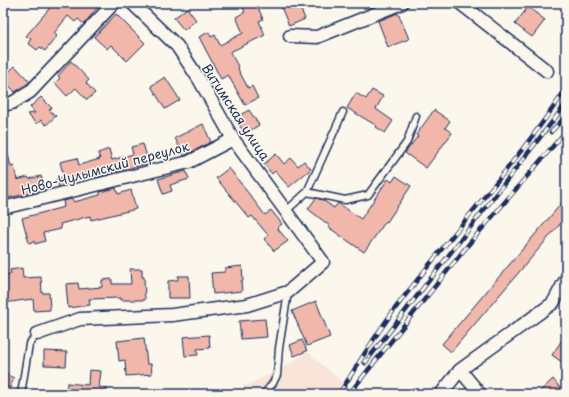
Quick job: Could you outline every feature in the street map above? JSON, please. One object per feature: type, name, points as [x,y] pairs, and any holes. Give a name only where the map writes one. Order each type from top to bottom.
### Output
[{"type":"street","points":[[3,105],[12,104],[30,92],[114,3]]},
{"type":"street","name":"Витимская улица","points":[[132,3],[177,46],[199,79],[233,139],[324,262],[288,292]]},
{"type":"street","points":[[290,36],[317,37],[402,3]]},
{"type":"street","points":[[460,3],[547,71]]},
{"type":"street","name":"Ново-Чулымский переулок","points":[[3,208],[189,162],[233,139]]},
{"type":"street","points":[[441,394],[460,370],[553,303],[566,279]]},
{"type":"street","points":[[37,334],[80,319],[172,315],[247,305],[288,292]]},
{"type":"street","points":[[460,370],[480,394]]},
{"type":"lane","points":[[286,210],[307,192],[343,112]]},
{"type":"lane","points":[[307,192],[345,200],[368,195],[407,142],[416,116]]},
{"type":"lane","points":[[264,394],[273,383],[277,375],[279,348],[288,292]]},
{"type":"lane","points":[[21,394],[29,344],[37,334]]},
{"type":"shaded area","points":[[308,352],[355,394],[220,394],[238,389],[278,371]]},
{"type":"building","points":[[54,3],[101,3],[84,24],[78,19],[75,22],[68,16],[54,33],[57,36],[45,51],[40,47],[37,50],[28,43],[31,39],[26,36]]},
{"type":"building","points":[[255,3],[263,19],[259,21],[265,35],[230,52],[248,88],[252,86],[258,98],[245,105],[228,75],[221,79],[199,37],[209,32],[211,37],[215,35],[220,45],[243,33],[236,17],[245,12],[243,8]]},
{"type":"building","points":[[291,3],[298,3],[305,19],[289,26],[281,7]]},
{"type":"building","points":[[528,7],[545,20],[532,37],[515,24]]},
{"type":"building","points":[[187,8],[196,20],[184,30],[174,18]]},
{"type":"building","points":[[398,13],[409,39],[388,47],[378,21]]},
{"type":"building","points":[[116,14],[145,43],[127,61],[111,45],[107,49],[94,37]]},
{"type":"building","points":[[71,61],[89,80],[86,83],[95,93],[87,100],[76,88],[67,96],[55,83],[60,78],[58,76]]},
{"type":"building","points":[[15,66],[30,82],[15,92],[3,79],[3,77]]},
{"type":"building","points":[[165,77],[180,100],[165,109],[151,86]]},
{"type":"building","points":[[372,90],[383,96],[376,109],[393,121],[385,133],[376,127],[377,126],[347,108],[356,93],[366,99]]},
{"type":"building","points":[[41,97],[52,108],[49,110],[56,116],[46,125],[41,120],[37,124],[27,114],[35,113],[30,107]]},
{"type":"building","points":[[249,110],[259,125],[245,134],[235,118]]},
{"type":"building","points":[[434,110],[450,121],[445,128],[452,133],[426,168],[405,153],[418,136],[416,135]]},
{"type":"building","points":[[203,124],[211,142],[184,156],[175,138]]},
{"type":"building","points":[[143,144],[149,163],[96,177],[94,171],[67,179],[68,184],[59,187],[56,179],[64,177],[60,162],[77,158],[79,165],[100,159],[98,153],[109,149],[112,160],[133,154],[131,147]]},
{"type":"building","points":[[7,150],[11,167],[14,166],[17,180],[41,176],[45,190],[3,199],[3,151]]},
{"type":"building","points":[[276,154],[284,164],[291,158],[298,166],[304,161],[311,169],[289,187],[275,171],[272,174],[264,164]]},
{"type":"building","points":[[229,168],[265,215],[271,210],[282,224],[277,228],[288,241],[274,251],[264,239],[268,235],[252,216],[249,218],[216,178]]},
{"type":"building","points":[[186,171],[189,179],[170,185],[172,191],[163,194],[158,179]]},
{"type":"building","points":[[396,176],[411,186],[387,222],[386,221],[364,252],[328,227],[330,226],[308,209],[316,198],[323,200],[334,208],[338,203],[361,219],[388,179],[392,182]]},
{"type":"building","points":[[116,188],[118,194],[131,190],[136,209],[91,220],[90,216],[60,224],[61,229],[43,233],[45,241],[35,244],[34,241],[29,243],[22,218],[64,207],[63,201],[72,199],[74,202],[100,195],[100,192]]},
{"type":"building","points":[[566,198],[566,217],[451,352],[442,344]]},
{"type":"building","points":[[242,266],[242,291],[213,294],[211,273],[225,272],[225,268]]},
{"type":"building","points":[[22,268],[23,278],[41,277],[42,293],[49,293],[50,310],[34,311],[33,299],[3,303],[3,275],[11,274],[10,270]]},
{"type":"building","points":[[130,269],[142,269],[142,277],[144,277],[145,300],[120,300],[120,298],[89,299],[90,305],[68,308],[66,284],[78,283],[79,289],[102,287],[102,280],[112,279],[112,284],[131,284]]},
{"type":"building","points":[[178,276],[189,276],[190,298],[168,298],[168,281],[178,280]]},
{"type":"building","points":[[316,301],[330,337],[307,346],[292,311]]},
{"type":"building","points":[[265,319],[267,337],[241,339],[239,321]]},
{"type":"building","points":[[566,334],[566,365],[552,355]]},
{"type":"building","points":[[209,335],[210,348],[197,349],[198,355],[185,356],[183,337]]},
{"type":"building","points":[[144,338],[147,364],[151,364],[152,374],[126,376],[125,360],[119,361],[117,341]]},
{"type":"building","points":[[302,340],[307,351],[294,356],[290,345]]},
{"type":"building","points":[[44,351],[67,352],[66,366],[44,365]]},
{"type":"building","points":[[89,370],[101,371],[99,387],[107,388],[107,394],[66,394],[67,383],[88,385]]},
{"type":"building","points":[[3,373],[14,378],[10,388],[3,385]]},
{"type":"building","points":[[553,379],[561,389],[556,394],[537,394]]},
{"type":"railway","points":[[339,394],[392,313],[430,263],[510,165],[566,89]]},
{"type":"railway","points":[[365,363],[566,104]]},
{"type":"railway","points":[[551,132],[566,116]]},
{"type":"railway","points":[[349,394],[468,245],[566,131]]}]
